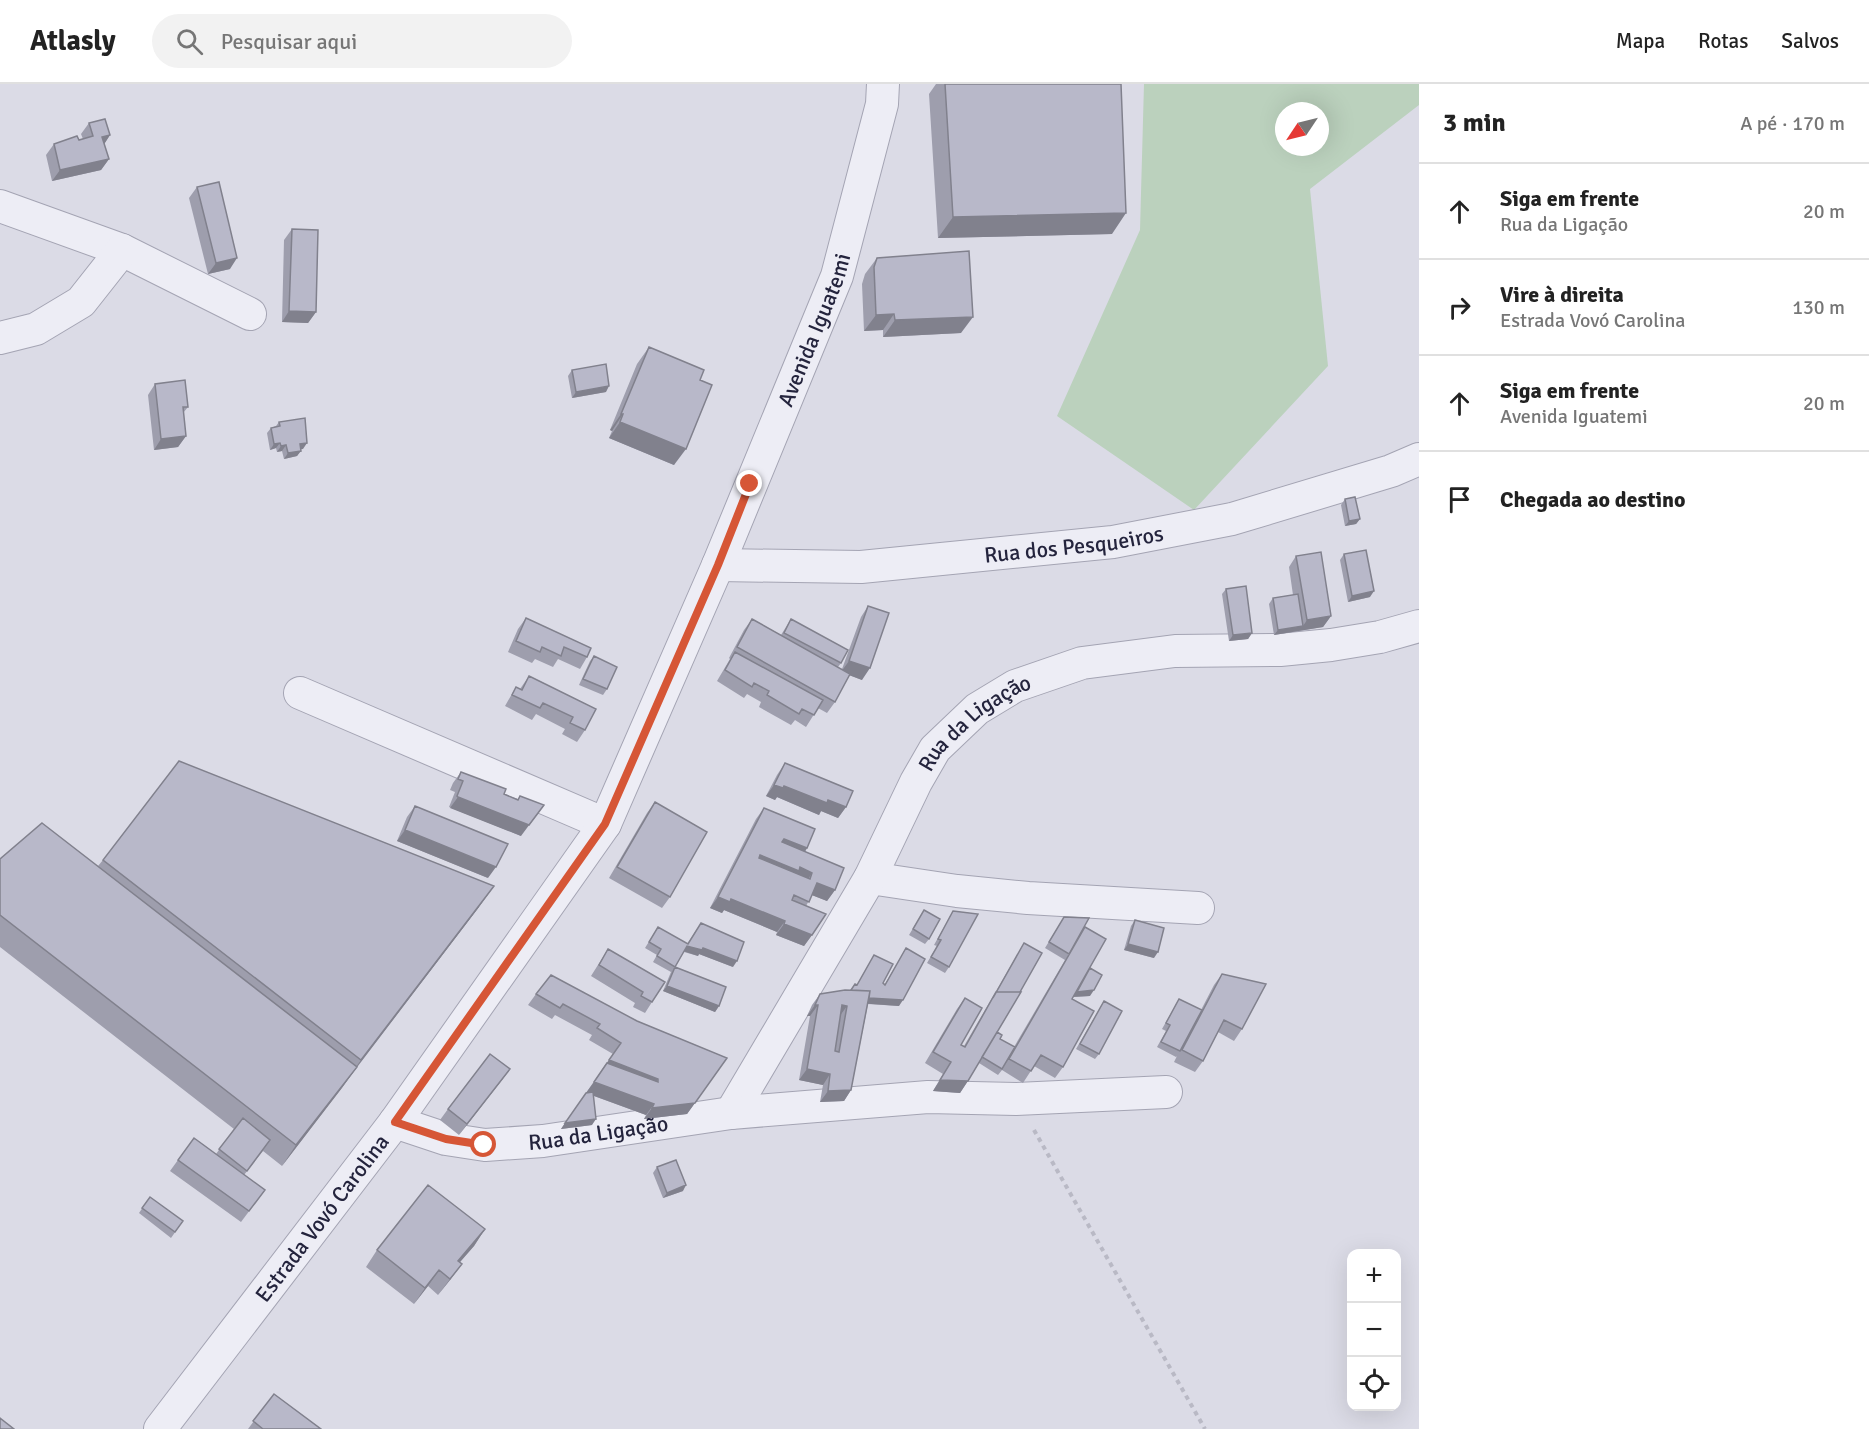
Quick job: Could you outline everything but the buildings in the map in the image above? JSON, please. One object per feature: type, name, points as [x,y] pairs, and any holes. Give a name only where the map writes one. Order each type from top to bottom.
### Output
[{"type":"street","name":"Avenida Iguatemi","points":[[718,565],[837,276],[882,104],[883,84]]},
{"type":"street","points":[[0,206],[122,250],[250,314]]},
{"type":"street","points":[[0,338],[36,329],[81,302],[122,250]]},
{"type":"street","name":"Rua dos Pesqueiros","points":[[718,565],[861,567],[1113,542],[1232,519],[1391,471],[1419,459]]},
{"type":"street","name":"Estrada Vovó Carolina","points":[[160,1429],[395,1122],[605,824],[718,565]]},
{"type":"street","name":"Rua da Ligação","points":[[731,1113],[870,878],[935,748],[977,709],[1015,686],[1082,663],[1175,651],[1280,650],[1331,645],[1380,637],[1419,626]]},
{"type":"street","points":[[300,693],[605,824]]},
{"type":"street","points":[[870,878],[957,891],[1028,898],[1198,908]]},
{"type":"street","name":"Rua da Ligação","points":[[395,1122],[446,1139],[484,1145],[543,1141],[731,1113],[928,1097],[1017,1099],[1166,1092]]},
{"type":"path","points":[[1017,1099],[1205,1429]]},
{"type":"green space","points":[[1144,84],[1419,84],[1419,105],[1310,189],[1328,366],[1194,510],[1057,416],[1140,230]]},
{"type":"route","points":[[484,1145],[446,1139],[395,1122],[605,824],[718,565],[750,484]]}]
